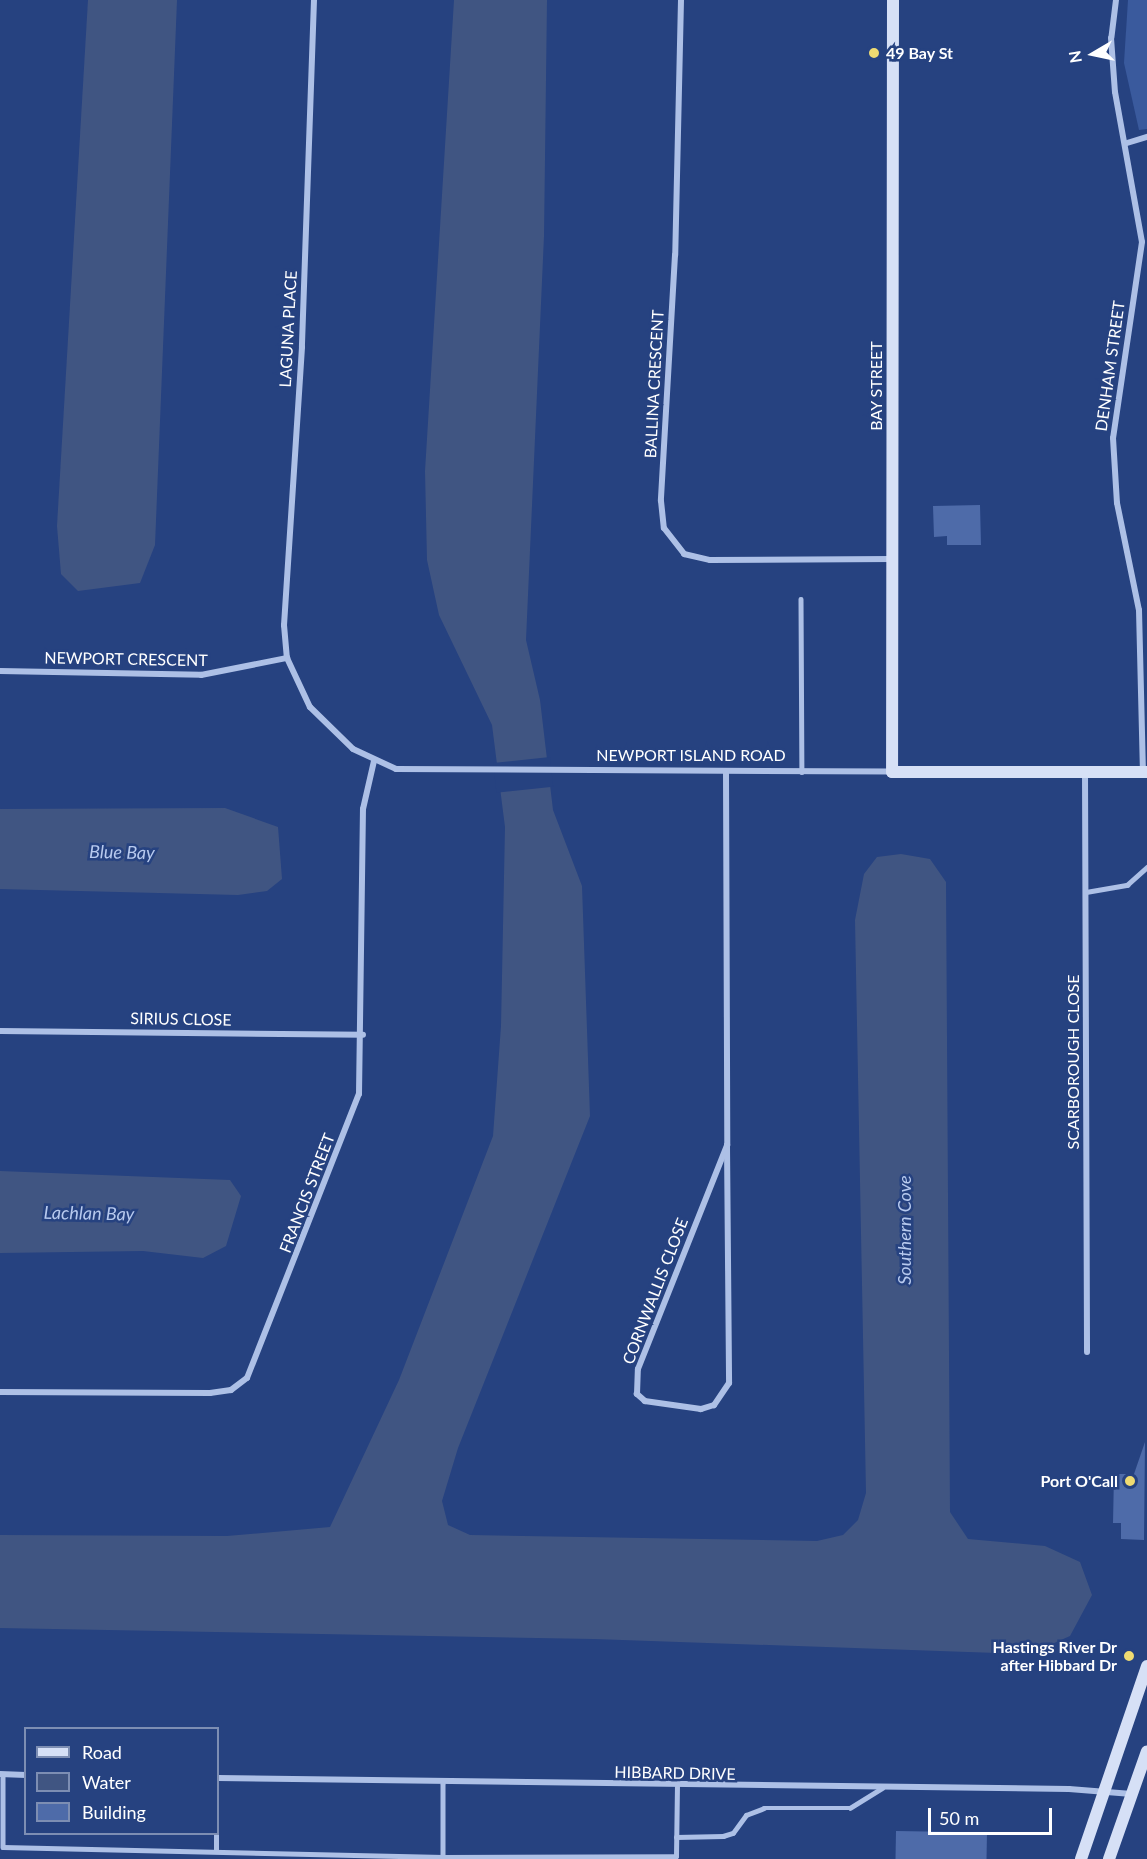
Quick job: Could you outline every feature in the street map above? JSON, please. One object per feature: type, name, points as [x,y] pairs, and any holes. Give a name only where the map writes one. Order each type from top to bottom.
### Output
[{"type":"street","name":"LAGUNA PLACE","points":[[287,658],[284,625],[302,347],[314,0]]},
{"type":"street","name":"BALLINA CRESCENT","points":[[681,0],[675,255],[661,501],[664,528],[684,554],[710,560],[892,559]]},
{"type":"street","name":"BAY STREET","points":[[892,772],[893,0]]},
{"type":"street","name":"DENHAM STREET","points":[[1116,0],[1111,38],[1115,92],[1127,142],[1142,242],[1113,438],[1117,503],[1138,610],[1145,772]]},
{"type":"street","points":[[1127,142],[1147,137]]},
{"type":"street","name":"NEWPORT CRESCENT","points":[[0,671],[201,675],[287,658]]},
{"type":"street","name":"NEWPORT ISLAND ROAD","points":[[287,658],[310,707],[328,728],[374,761],[405,770],[1145,772]]},
{"type":"street","name":"FRANCIS STREET","points":[[0,1392],[210,1393],[231,1390],[247,1378],[355,1109],[362,1079],[363,809],[374,761]]},
{"type":"street","name":"CORNWALLIS CLOSE","points":[[726,772],[726,1145],[729,1383],[714,1405],[701,1409],[645,1401],[637,1394],[638,1369],[726,1145]]},
{"type":"street","name":"SCARBOROUGH CLOSE","points":[[1085,772],[1087,1352]]},
{"type":"street","name":"SIRIUS CLOSE","points":[[0,1031],[363,1035]]},
{"type":"street","points":[[1081,1859],[1147,1666]]},
{"type":"street","points":[[1109,1859],[1147,1751]]},
{"type":"street","points":[[2,1774],[24,1775]]},
{"type":"street","name":"HIBBARD DRIVE","points":[[219,1778],[443,1784],[1104,1791],[1132,1794]]},
{"type":"lane","points":[[801,598],[802,772]]},
{"type":"lane","points":[[1086,892],[1127,885],[1147,867]]},
{"type":"lane","points":[[2,1774],[3,1847],[216,1850],[444,1857],[676,1857],[677,1787]]},
{"type":"lane","points":[[443,1784],[444,1857]]},
{"type":"lane","points":[[676,1837],[723,1836],[733,1833],[746,1815],[764,1808],[850,1808],[882,1788]]},
{"type":"lane","points":[[216,1835],[216,1850]]},
{"type":"shaded area","points":[[1128,0],[1147,0],[1147,129],[1139,130],[1124,63]]},
{"type":"water","points":[[88,0],[177,0],[155,545],[140,583],[78,591],[61,574],[57,526]]},
{"type":"water","name":"Southern Cove","points":[[454,0],[547,0],[544,236],[526,640],[540,700],[553,810],[582,886],[590,1116],[458,1448],[442,1501],[448,1525],[470,1535],[817,1541],[843,1535],[858,1520],[866,1493],[855,920],[864,874],[877,857],[901,854],[930,859],[946,882],[950,1512],[968,1539],[1045,1546],[1080,1562],[1092,1595],[1070,1636],[1043,1648],[1023,1654],[594,1639],[0,1628],[0,1535],[227,1536],[330,1527],[399,1380],[493,1136],[501,1026],[505,827],[492,725],[439,615],[427,560],[425,471]]},
{"type":"water","name":"Blue Bay","points":[[225,808],[278,827],[282,879],[267,891],[238,895],[0,889],[0,809]]},
{"type":"water","name":"Lachlan Bay","points":[[0,1171],[230,1180],[241,1196],[226,1246],[203,1258],[143,1251],[0,1253]]},
{"type":"pier","points":[[550,757],[553,787],[496,793],[493,763]]},
{"type":"building","points":[[980,505],[981,545],[947,545],[947,536],[934,537],[933,506]]},
{"type":"building","name":"Port O'Call","points":[[1145,1442],[1144,1540],[1121,1539],[1121,1523],[1113,1523],[1114,1474],[1134,1474]]},
{"type":"building","points":[[896,1831],[987,1833],[987,1859],[896,1859]]},
{"type":"place","name":"49 Bay St","points":[[874,53]]},
{"type":"place","name":"Port O'Call","points":[[1130,1481]]},
{"type":"place","name":"Hastings River Dr after Hibbard Dr","points":[[1129,1656]]}]
